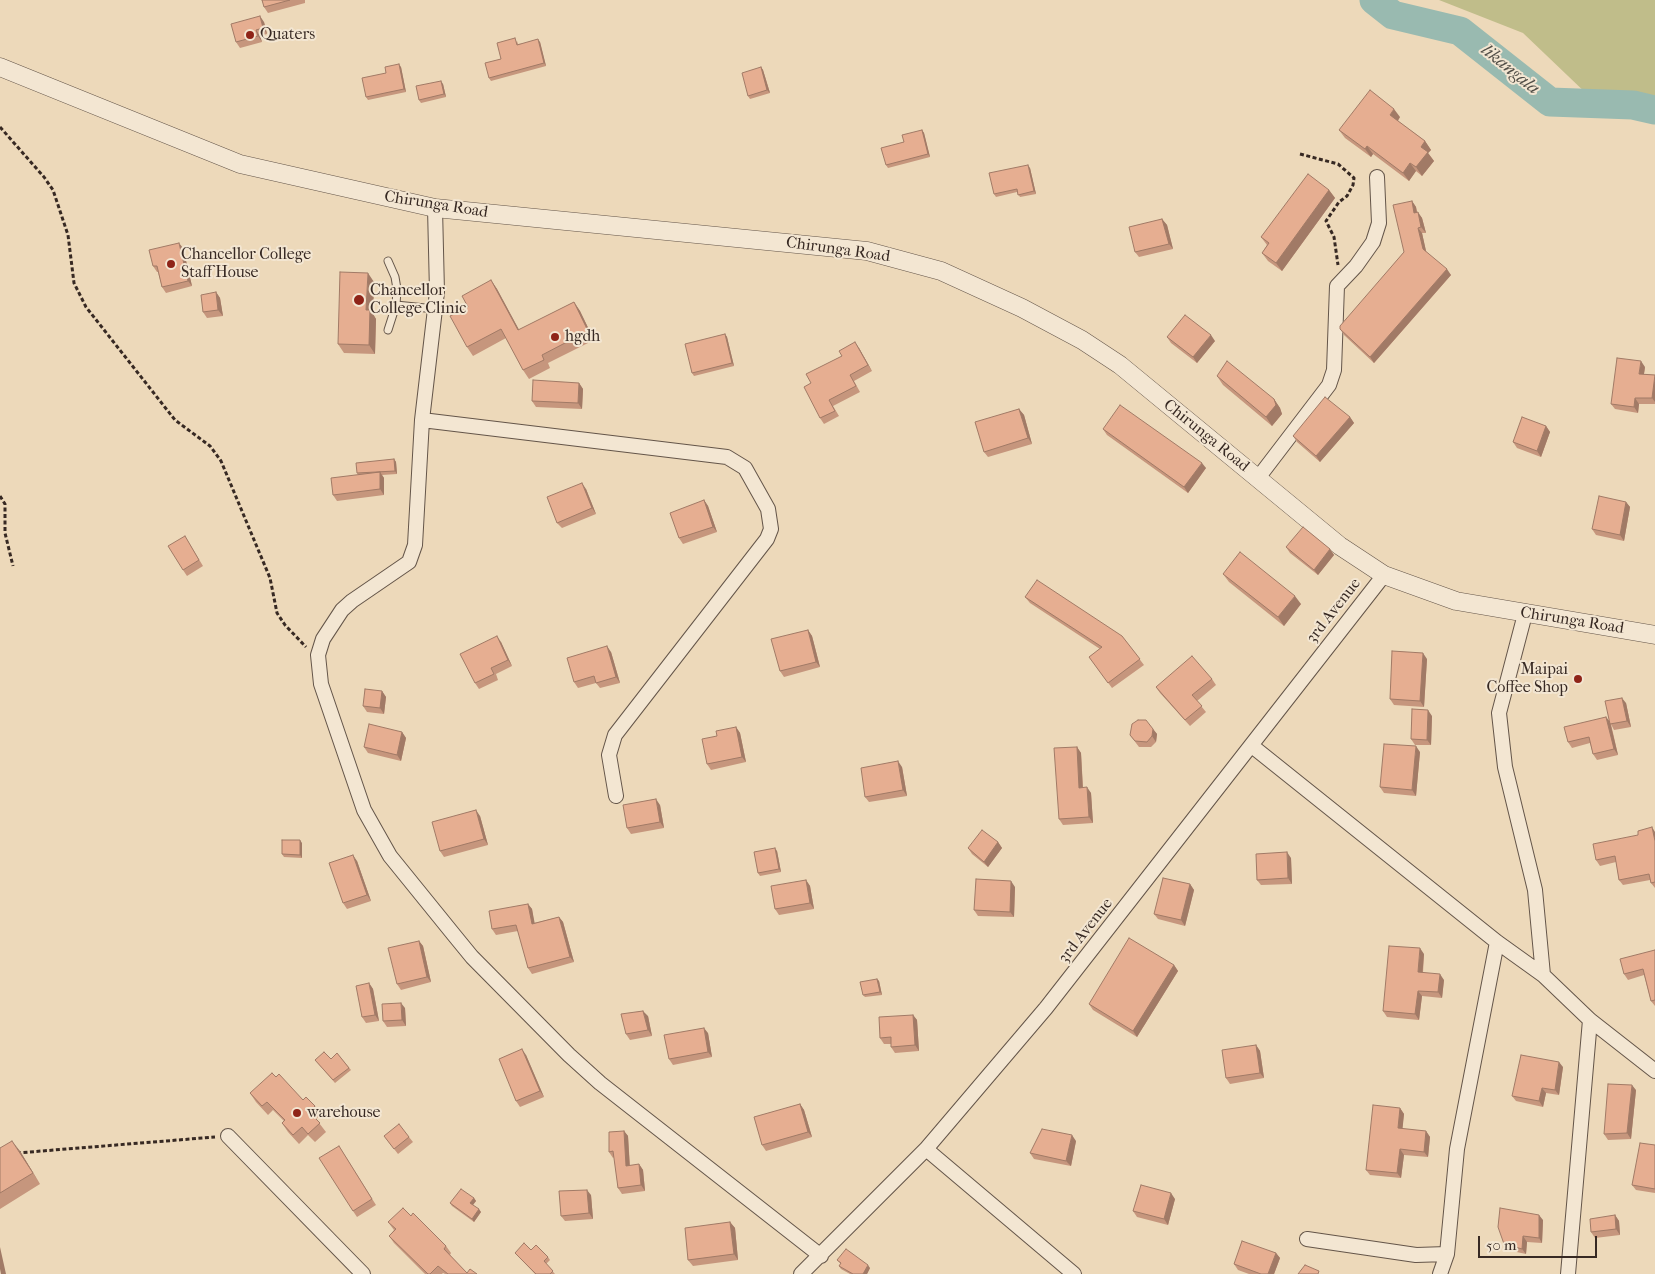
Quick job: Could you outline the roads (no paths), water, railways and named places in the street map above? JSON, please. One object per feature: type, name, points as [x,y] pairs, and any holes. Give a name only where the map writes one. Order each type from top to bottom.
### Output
[{"type":"street","name":"Chirunga Road","points":[[0,67],[240,164],[435,208],[867,251],[941,271],[1022,308],[1082,340],[1113,360],[1340,546],[1384,575],[1456,601],[1655,635]]},
{"type":"street","points":[[1258,478],[1329,385],[1334,370],[1337,286],[1356,266],[1373,242],[1379,223],[1377,177]]},
{"type":"street","points":[[435,208],[438,280],[422,420],[415,545],[409,562],[342,610],[322,639],[318,655],[321,684],[367,815],[390,856],[472,957],[588,1073],[821,1256]]},
{"type":"street","points":[[422,420],[727,457],[745,468],[768,508],[771,529],[766,539],[615,735],[609,755],[616,796]]},
{"type":"street","name":"3rd Avenue","points":[[801,1274],[926,1149],[1071,978],[1384,575]]},
{"type":"street","points":[[1525,614],[1499,713],[1505,767],[1535,890],[1543,976]]},
{"type":"street","points":[[1252,746],[1497,942],[1543,976],[1590,1020],[1655,1071]]},
{"type":"street","points":[[1440,1274],[1447,1254],[1457,1149],[1497,942]]},
{"type":"street","points":[[1568,1274],[1590,1020]]},
{"type":"street","points":[[228,1136],[363,1274]]},
{"type":"street","points":[[926,1149],[1074,1274]]},
{"type":"street","points":[[1308,1239],[1416,1255],[1447,1254]]},
{"type":"lane","points":[[388,261],[396,278],[396,305],[388,330]]},
{"type":"lane","points":[[396,305],[436,309]]},
{"type":"waterway","name":"likangala","points":[[1374,0],[1393,15],[1460,31],[1550,102],[1633,105],[1655,110]]},
{"type":"place","name":"Quaters","points":[[250,35]]},
{"type":"place","name":"Chancellor College Staff House","points":[[171,264]]},
{"type":"place","name":"Chancellor College Clinic","points":[[359,300]]},
{"type":"place","name":"hgdh","points":[[555,337]]},
{"type":"place","name":"Maipai Coffee Shop","points":[[1578,679]]},
{"type":"place","name":"warehouse","points":[[297,1113]]}]
